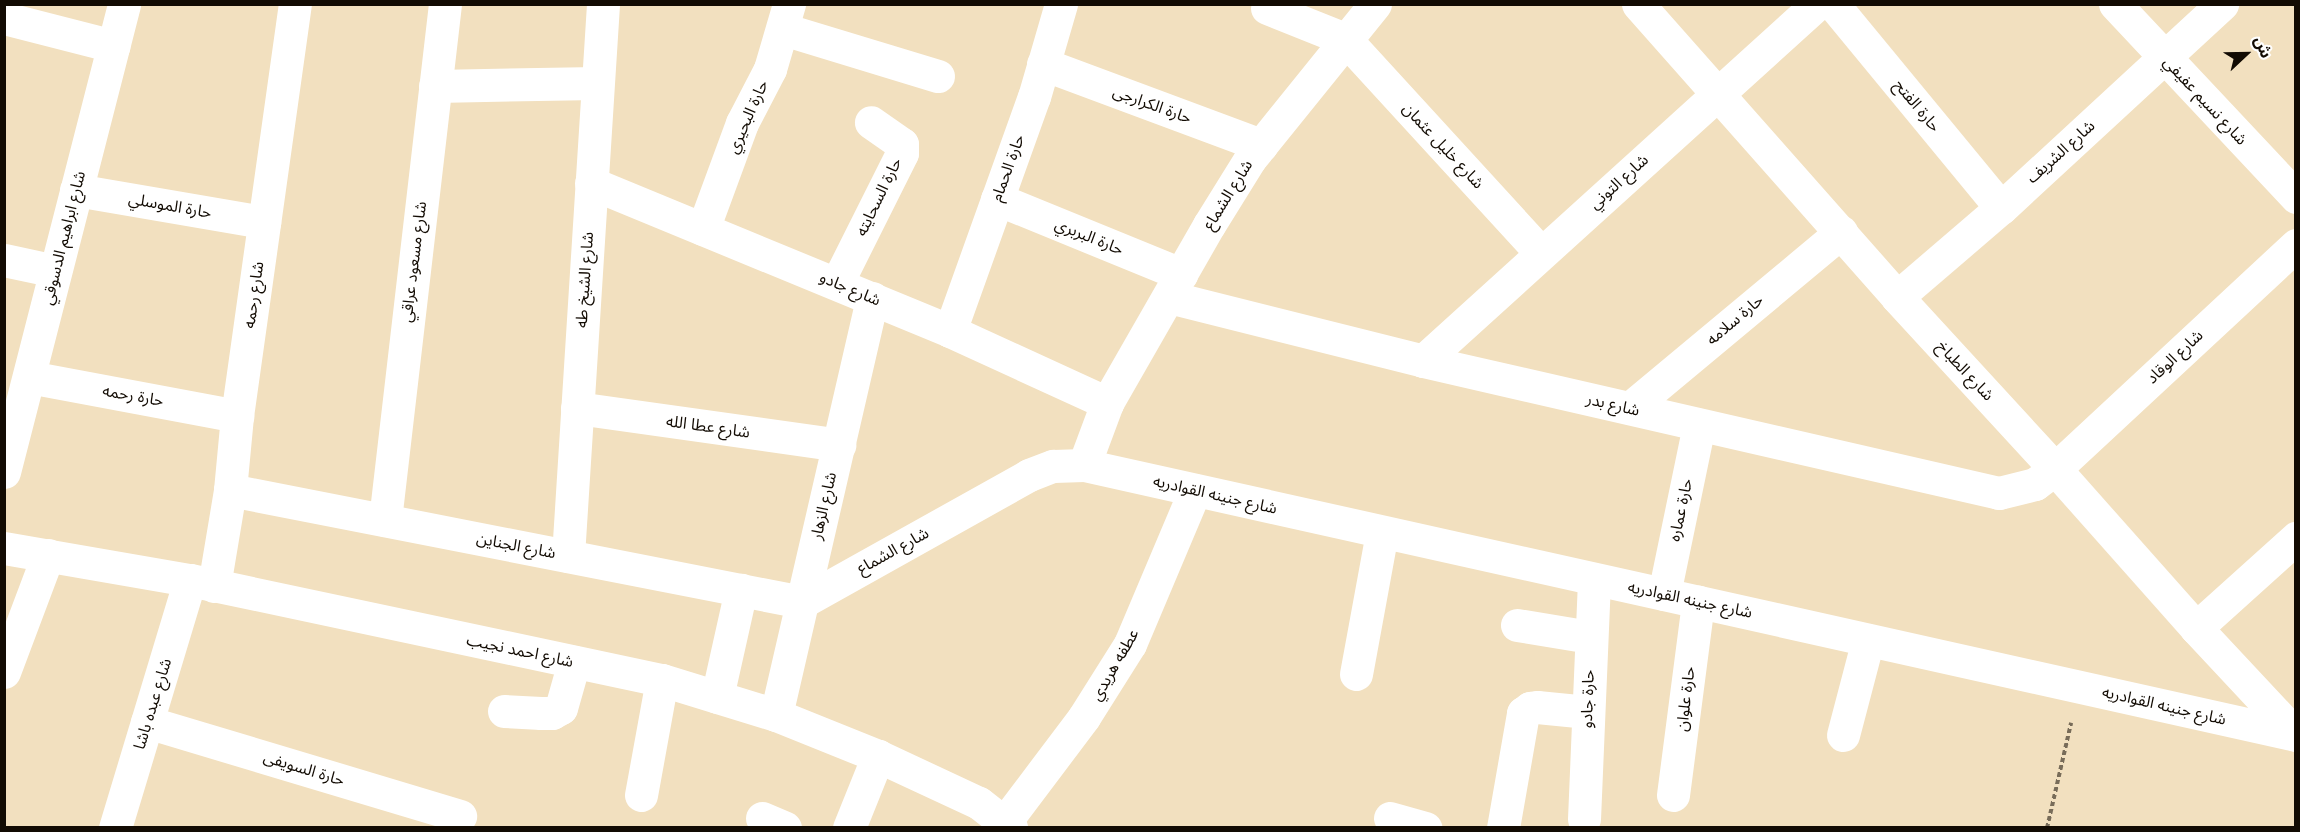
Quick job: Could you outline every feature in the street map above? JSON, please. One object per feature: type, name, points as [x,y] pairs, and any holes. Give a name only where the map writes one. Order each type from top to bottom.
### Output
[{"type":"street","name":"شارع ابراهيم الدسوقي","points":[[4,472],[124,4]]},
{"type":"street","name":"شارع رحمه","points":[[202,583],[230,490],[237,416],[295,4]]},
{"type":"street","name":"شارع مسعود عراقي","points":[[385,520],[445,4]]},
{"type":"street","name":"شارع الشيخ طه","points":[[568,556],[603,4]]},
{"type":"street","name":"حارة الحمام","points":[[950,331],[1043,64],[1061,4]]},
{"type":"street","name":"شارع الشماع","points":[[802,602],[1029,475],[1053,466],[1084,465],[1107,403],[1209,225],[1261,145],[1375,4]]},
{"type":"street","name":"شارع الطباخ","points":[[1638,4],[1898,297],[2295,735]]},
{"type":"street","name":"شارع التوني","points":[[1423,361],[1817,4]]},
{"type":"street","name":"حارة الفتح","points":[[1833,4],[2001,208]]},
{"type":"street","name":"شارع نسيم عفيفي","points":[[2115,4],[2295,197]]},
{"type":"street","name":"شارع الشريف","points":[[1898,297],[2001,208],[2222,4]]},
{"type":"street","points":[[1267,9],[1345,39]]},
{"type":"street","points":[[786,17],[938,76]]},
{"type":"street","name":"حارة البحيري","points":[[703,229],[742,123],[770,69],[786,17]]},
{"type":"street","points":[[4,18],[113,46]]},
{"type":"street","name":"شارع خليل عثمان","points":[[1345,39],[1541,253]]},
{"type":"street","name":"حارة الكرارجى","points":[[1043,64],[1261,145]]},
{"type":"street","points":[[435,86],[597,83]]},
{"type":"street","name":"حارة السحايته","points":[[837,283],[902,153],[902,144],[871,122]]},
{"type":"street","name":"شارع جادو","points":[[591,183],[950,331],[1107,403]]},
{"type":"street","name":"حارة الموسلي","points":[[76,190],[264,222]]},
{"type":"street","name":"حارة البربري","points":[[997,199],[1175,286]]},
{"type":"street","name":"حارة سلامه","points":[[1630,408],[1840,232]]},
{"type":"street","name":"شارع الوقاد","points":[[2055,469],[2295,245]]},
{"type":"street","points":[[4,260],[55,272]]},
{"type":"street","name":"شارع بدر","points":[[1175,286],[1423,361],[2000,492],[2035,484],[2055,469]]},
{"type":"street","name":"شارع الزهار","points":[[776,715],[872,298]]},
{"type":"street","name":"حارة رحمه","points":[[28,377],[237,416]]},
{"type":"street","name":"شارع عطا الله","points":[[577,408],[838,445]]},
{"type":"street","name":"حارة عماره","points":[[1664,594],[1699,425]]},
{"type":"street","name":"شارع جنينه القوادريه","points":[[1084,465],[2295,735]]},
{"type":"street","name":"شارع الجناين","points":[[230,490],[802,602]]},
{"type":"street","name":"عطفه هريدي","points":[[1008,825],[1084,717],[1130,645],[1195,490]]},
{"type":"street","points":[[1356,674],[1382,532]]},
{"type":"street","points":[[2196,628],[2295,538]]},
{"type":"street","name":"شارع احمد نجيب","points":[[4,548],[202,583],[662,681],[776,715],[878,756],[974,815],[1008,825]]},
{"type":"street","points":[[4,672],[48,555]]},
{"type":"street","name":"حارة جادو","points":[[1584,819],[1594,579]]},
{"type":"street","name":"شارع عبده باشا","points":[[115,828],[147,722],[202,583]]},
{"type":"street","points":[[717,697],[741,590]]},
{"type":"street","name":"حارة علوان","points":[[1673,795],[1698,602]]},
{"type":"street","points":[[1517,625],[1590,638]]},
{"type":"street","points":[[1843,735],[1868,640]]},
{"type":"street","points":[[504,711],[541,713],[561,708],[574,662]]},
{"type":"street","points":[[641,795],[662,681]]},
{"type":"street","points":[[1503,828],[1523,713],[1530,708],[1538,707],[1588,712]]},
{"type":"street","name":"حارة السويفى","points":[[147,722],[460,816]]},
{"type":"street","points":[[849,828],[878,756]]},
{"type":"street","points":[[1390,818],[1426,828]]},
{"type":"path","points":[[2047,828],[2079,687]]}]
